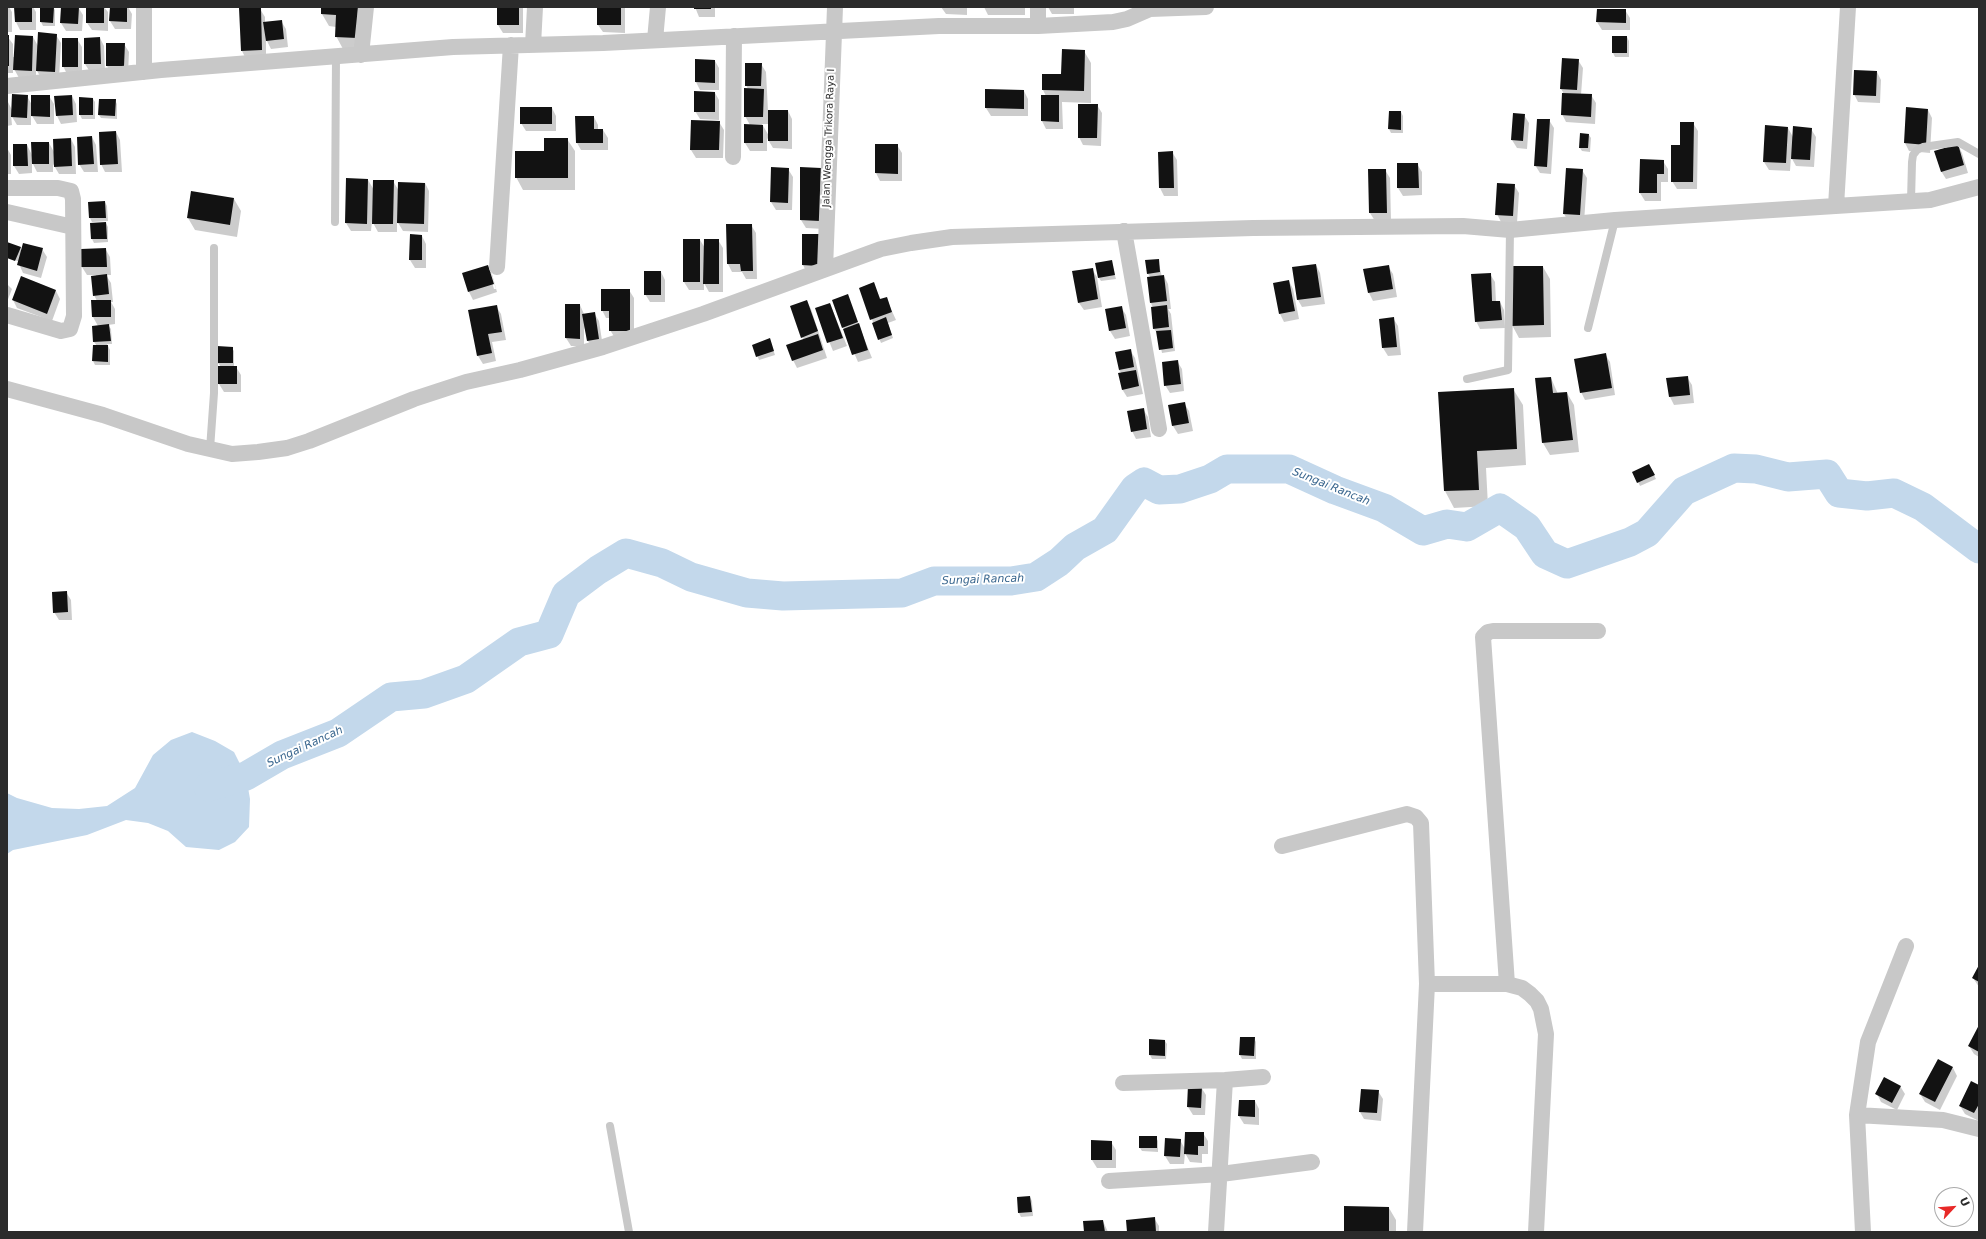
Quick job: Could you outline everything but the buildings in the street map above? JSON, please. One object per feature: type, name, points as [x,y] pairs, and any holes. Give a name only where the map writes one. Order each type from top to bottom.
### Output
[{"type":"street","points":[[144,7],[144,72]]},
{"type":"street","points":[[361,55],[366,7]]},
{"type":"street","points":[[533,45],[535,7]]},
{"type":"street","points":[[655,40],[658,7]]},
{"type":"street","name":"Jalan Wengga Trikora Raya I","points":[[825,269],[832,33],[835,7]]},
{"type":"street","points":[[1038,7],[1038,26]]},
{"type":"street","points":[[7,86],[144,72],[453,47],[832,33],[939,26],[1038,26],[1113,22],[1127,19],[1150,8],[1206,7]]},
{"type":"street","points":[[1836,206],[1848,7]]},
{"type":"street","points":[[733,157],[734,36]]},
{"type":"street","points":[[497,267],[511,46]]},
{"type":"street","points":[[7,389],[103,415],[188,444],[232,454],[258,452],[287,448],[309,441],[414,399],[466,382],[520,370],[603,347],[703,314],[882,249],[952,238],[1124,231],[1463,226],[1510,230],[1615,220],[1930,200],[1979,187]]},
{"type":"street","points":[[7,188],[68,189],[71,192],[73,199],[74,316],[70,329],[61,331],[7,315]]},
{"type":"street","points":[[7,212],[73,227]]},
{"type":"street","points":[[1124,231],[1159,429]]},
{"type":"street","points":[[1507,984],[1483,637],[1488,632],[1493,631],[1598,631]]},
{"type":"street","points":[[1282,846],[1407,814],[1416,817],[1421,823],[1427,984],[1415,1232]]},
{"type":"street","points":[[1863,1232],[1857,1115],[1868,1042],[1906,946]]},
{"type":"street","points":[[1427,984],[1507,984],[1522,988],[1537,1001],[1544,1018],[1546,1034],[1536,1232]]},
{"type":"street","points":[[1123,1083],[1225,1080],[1263,1077]]},
{"type":"street","points":[[1216,1232],[1221,1174],[1225,1080]]},
{"type":"street","points":[[1857,1115],[1943,1120],[1979,1128]]},
{"type":"street","points":[[1109,1182],[1221,1174],[1312,1162]]},
{"type":"lane","points":[[335,222],[336,56]]},
{"type":"lane","points":[[1911,201],[1912,162],[1917,150],[1923,147],[1958,142],[1979,154]]},
{"type":"lane","points":[[1588,328],[1615,220]]},
{"type":"lane","points":[[1467,379],[1508,370],[1510,230]]},
{"type":"lane","points":[[210,449],[214,393],[214,248]]},
{"type":"lane","points":[[610,1126],[629,1232]]},
{"type":"water","points":[[192,732],[215,741],[234,752],[246,776],[250,799],[249,827],[235,842],[219,850],[186,847],[168,831],[148,823],[126,820],[87,835],[13,850],[7,854],[7,793],[17,798],[52,808],[79,809],[107,806],[135,788],[153,755],[171,740]]},
{"type":"waterway","name":"Sungai Rancah","points":[[208,787],[246,776],[282,755],[338,733],[391,697],[424,694],[466,679],[519,642],[549,634],[566,594],[598,570],[626,553],[662,563],[691,577],[747,593],[783,596],[902,593],[934,581],[1011,581],[1036,577],[1059,562],[1075,547],[1105,530],[1135,488],[1144,482],[1159,490],[1180,489],[1210,479],[1227,469],[1289,469],[1335,490],[1384,508],[1423,531],[1447,524],[1467,527],[1500,508],[1527,527],[1545,554],[1567,564],[1630,542],[1647,533],[1684,491],[1734,468],[1756,469],[1788,477],[1827,474],[1839,493],[1867,496],[1894,493],[1923,507],[1979,549]]}]
